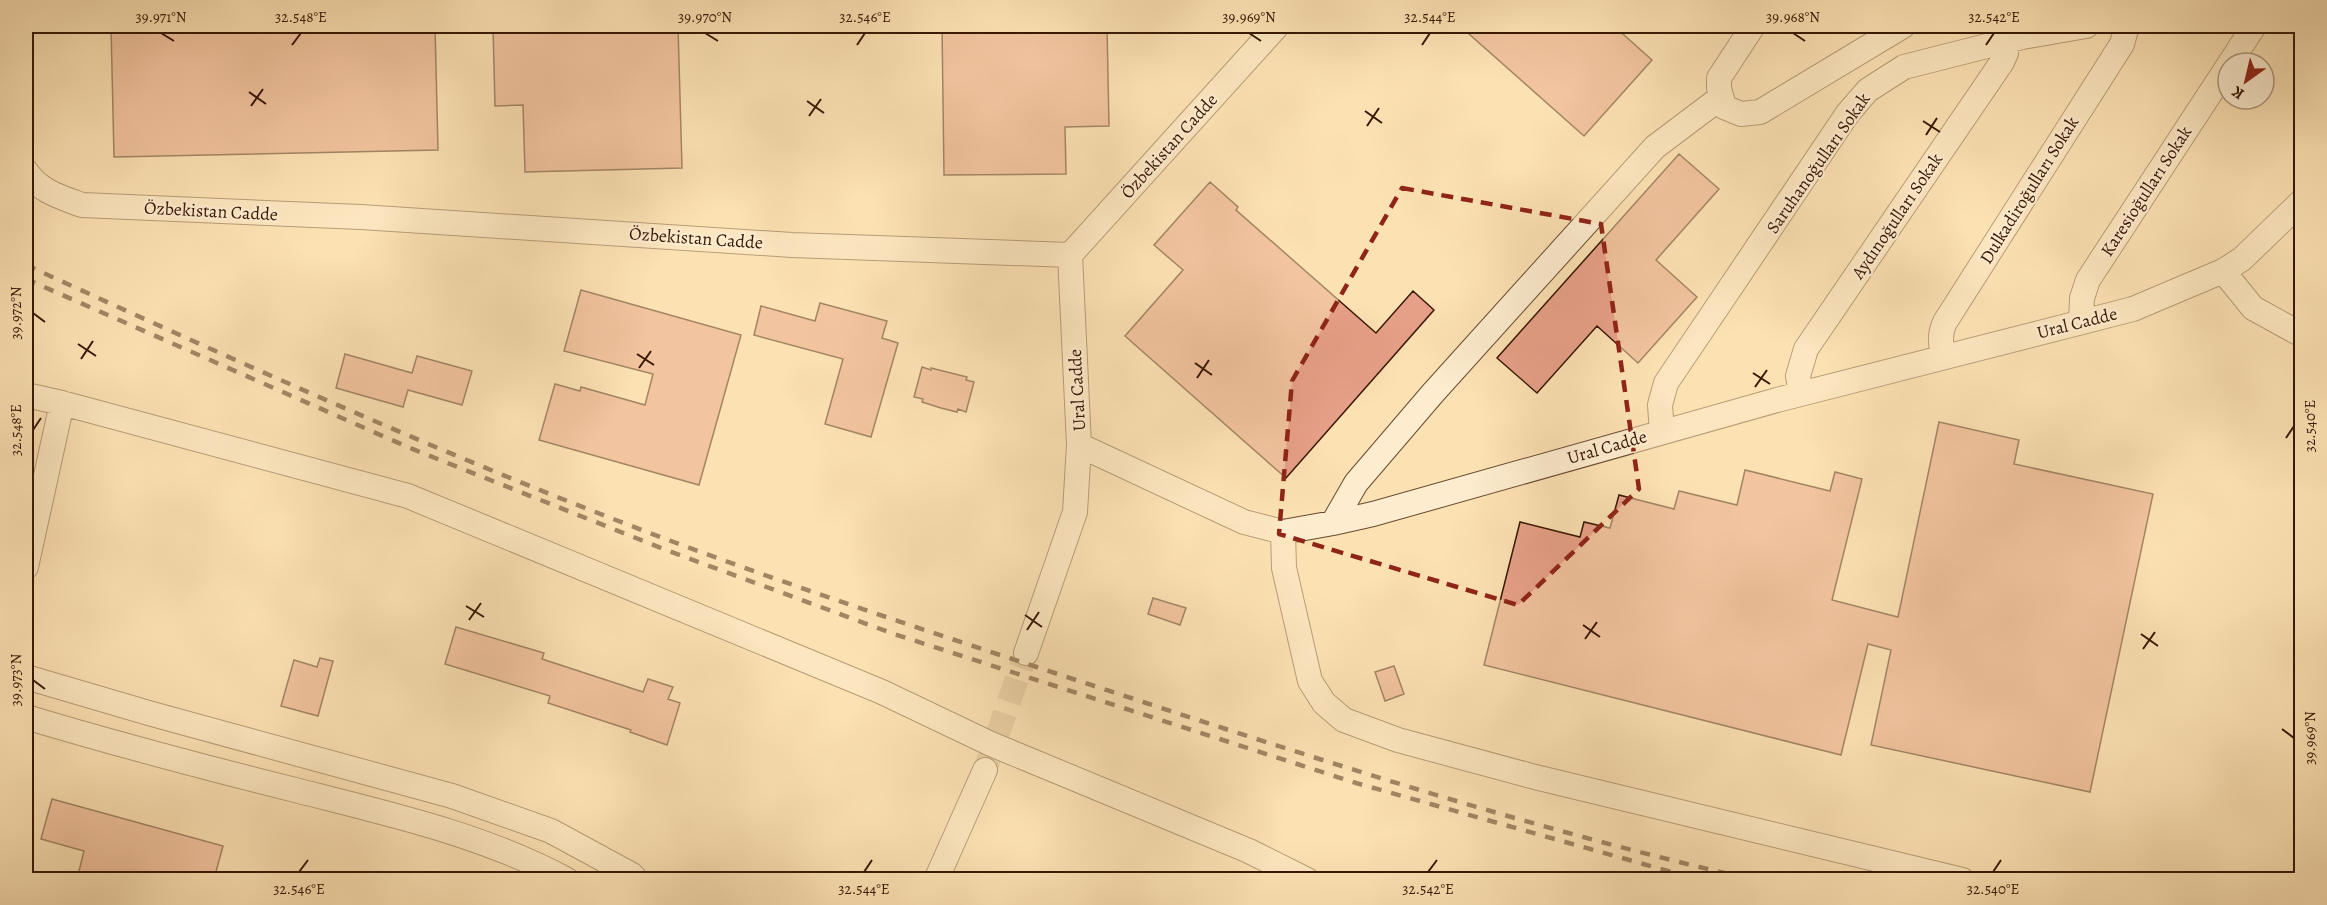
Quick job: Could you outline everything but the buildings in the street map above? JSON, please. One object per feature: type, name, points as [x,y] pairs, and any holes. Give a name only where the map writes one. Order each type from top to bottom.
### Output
[{"type":"street","name":"Özbekistan Cadde","points":[[26,171],[33,182],[52,195],[82,205],[361,217],[792,245],[1070,255],[1277,26]]},
{"type":"street","points":[[1753,26],[1719,78],[1720,98],[1724,107],[1741,114],[1760,112],[1903,26]]},
{"type":"street","name":"Saruhanoğulları Sokak","points":[[1662,432],[1660,405],[1666,383],[1857,101],[1880,81],[1904,67],[2005,41],[2086,26]]},
{"type":"street","name":"Dulkadiroğulları Sokak","points":[[1944,357],[1940,343],[1946,322],[2122,44],[2127,26]]},
{"type":"street","name":"Karesioğulları Sokak","points":[[2238,51],[2254,26]]},
{"type":"street","name":"Aydınoğulları Sokak","points":[[1801,394],[1798,376],[1806,349],[2002,62],[2006,53],[2005,41]]},
{"type":"street","name":"Karesioğulları Sokak","points":[[2081,322],[2082,298],[2088,280],[2216,84]]},
{"type":"street","points":[[1333,523],[1356,483],[1433,393],[1655,147],[1720,98]]},
{"type":"street","name":"Ural Cadde","points":[[1070,255],[1079,445],[1244,522],[1283,532],[1372,514],[1801,394],[2133,309],[2223,271],[2242,259],[2301,203]]},
{"type":"street","points":[[2223,271],[2253,308],[2301,335]]},
{"type":"street","points":[[26,400],[62,403],[408,496],[882,692],[990,744],[1249,851],[1307,879]]},
{"type":"street","points":[[26,567],[62,403]]},
{"type":"street","points":[[1026,653],[1076,512],[1079,445]]},
{"type":"street","points":[[1283,532],[1284,568],[1310,681],[1324,703],[1344,720],[1398,740],[1535,777],[1962,879]]},
{"type":"street","points":[[26,677],[452,796],[551,831],[636,879]]},
{"type":"street","points":[[26,717],[250,779],[402,817],[530,860],[567,879]]},
{"type":"street","points":[[936,879],[985,770]]},
{"type":"highlighted area","points":[[1402,188],[1601,224],[1639,489],[1518,605],[1279,534],[1292,381]]},
{"type":"tunnel","points":[[985,770],[1026,653]]},
{"type":"railway","points":[[26,265],[266,373],[508,477],[671,541],[847,604],[1370,775],[1600,842],[1755,880]]},
{"type":"railway","points":[[26,279],[410,448],[666,550],[894,634],[1356,783],[1700,880]]}]
